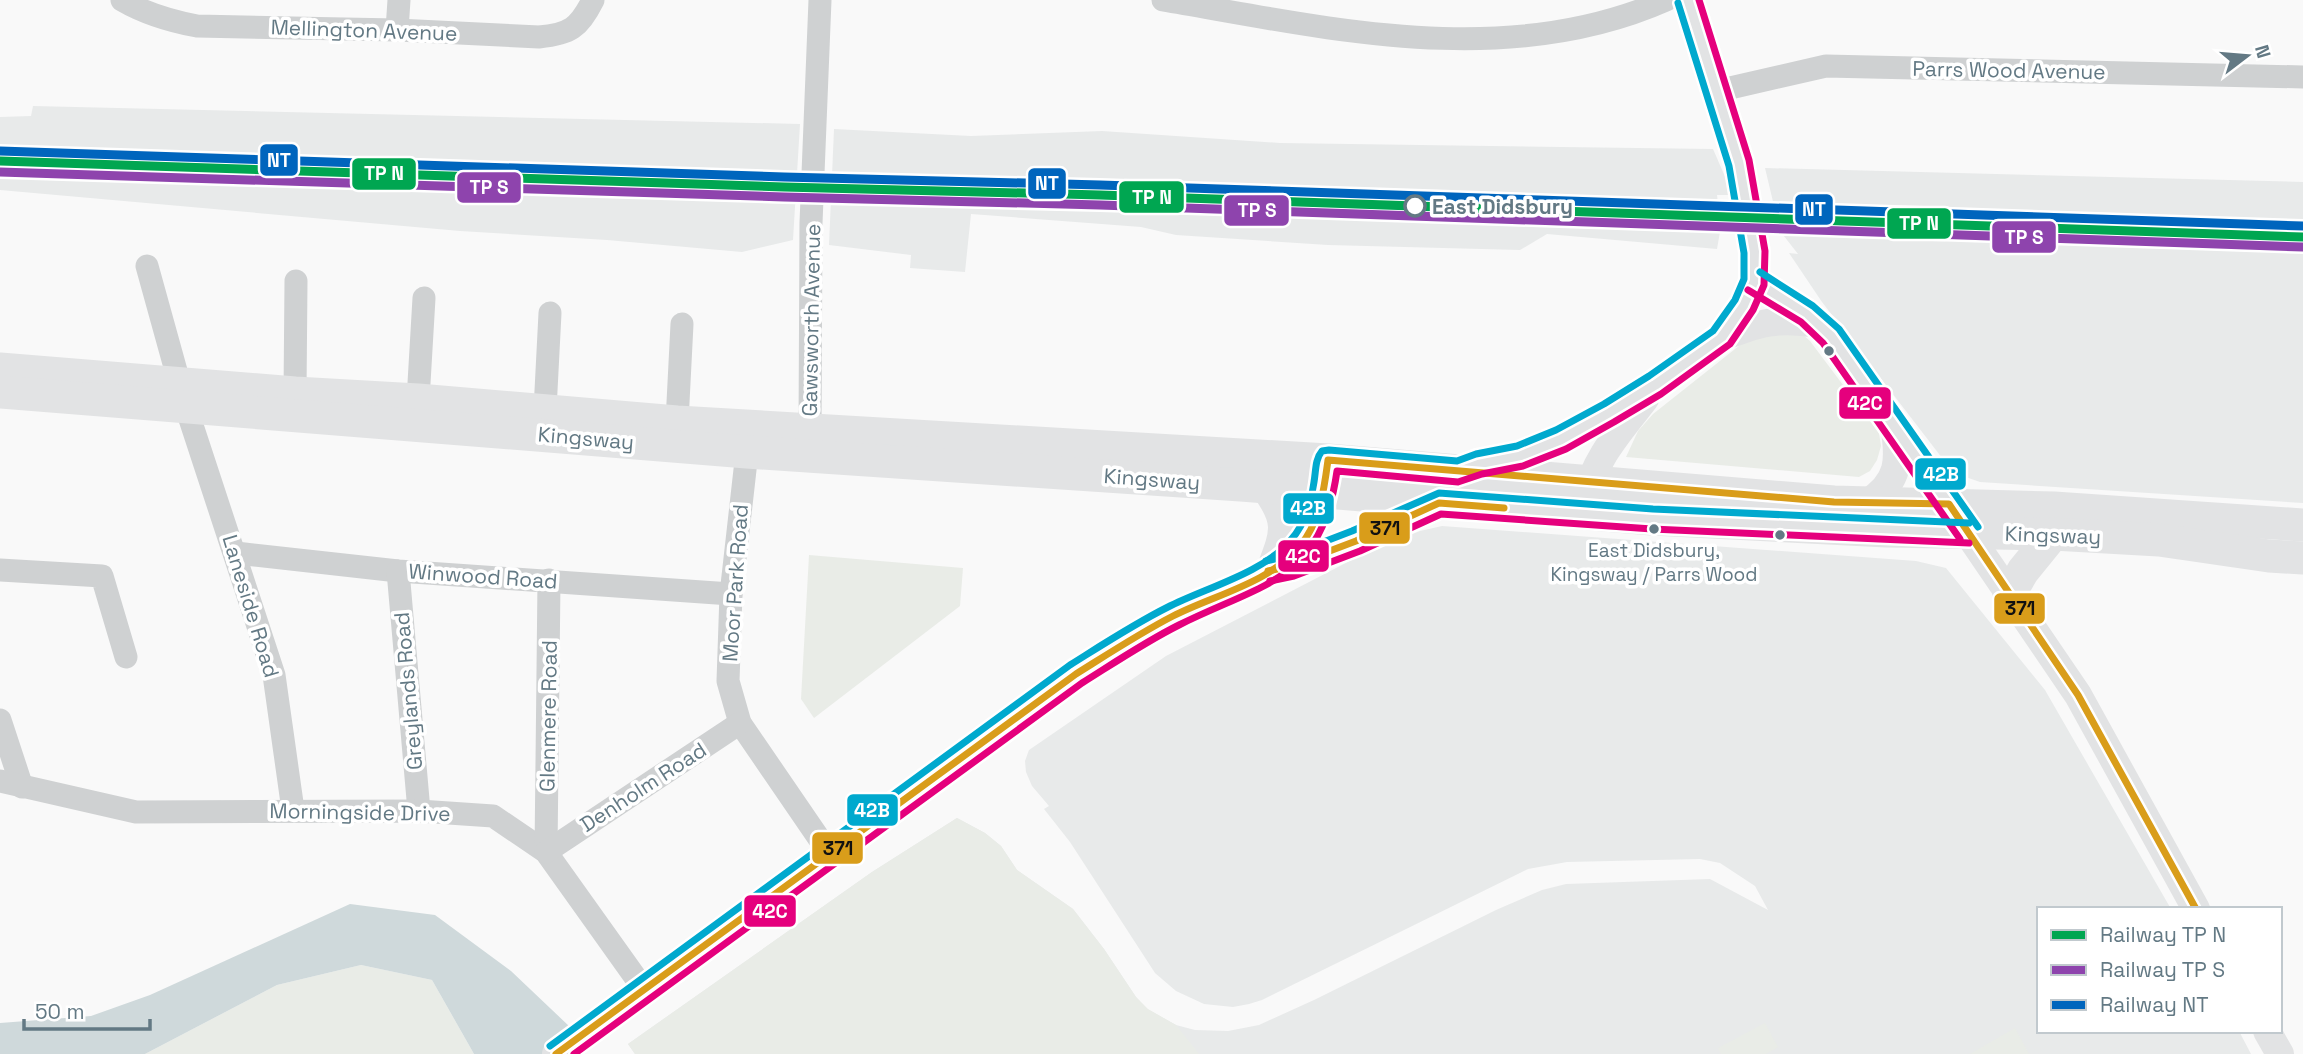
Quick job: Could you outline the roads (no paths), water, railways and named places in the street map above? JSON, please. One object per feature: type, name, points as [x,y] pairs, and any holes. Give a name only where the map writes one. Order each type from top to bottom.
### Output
[{"type":"highway","name":"Kingsway","points":[[0,369],[183,395],[747,452],[1264,487],[1326,476],[1439,503],[1875,531],[2053,534],[2159,540],[2269,556],[2303,558]]},
{"type":"highway","name":"Kingsway","points":[[0,392],[183,395],[295,393],[418,400],[1326,476],[1458,472],[1834,502],[2054,508],[2303,525]]},
{"type":"highway","points":[[2009,594],[2023,571],[2053,534]]},
{"type":"main road","points":[[1688,0],[1739,163],[1755,252],[1754,281],[1744,305],[1721,338]]},
{"type":"main road","points":[[1754,281],[1820,324],[1856,369],[2078,695],[2195,907]]},
{"type":"main road","points":[[1458,472],[1479,464],[1520,456],[1582,429],[1655,385],[1721,338],[1755,324],[1780,320],[1820,324]]},
{"type":"main road","points":[[1582,514],[1589,482],[1610,444],[1655,385]]},
{"type":"main road","points":[[1867,503],[1879,495],[1893,476],[1899,453],[1894,425]]},
{"type":"main road","points":[[556,1054],[1076,674],[1187,609],[1270,570],[1293,555],[1310,531],[1326,476]]},
{"type":"main road","points":[[1264,487],[1278,508],[1283,529],[1270,570]]},
{"type":"main road","points":[[1270,570],[1290,566],[1356,541],[1439,503]]},
{"type":"main road","points":[[2268,1033],[2280,1054]]},
{"type":"street","name":"Mellington Avenue","points":[[122,0],[169,21],[197,26],[397,30],[539,37],[560,34],[583,21],[593,0]]},
{"type":"street","points":[[397,30],[399,0]]},
{"type":"street","name":"Gawsworth Avenue","points":[[810,431],[811,223],[820,0]]},
{"type":"street","points":[[1163,0],[1374,34],[1426,39],[1505,38],[1549,33],[1637,12],[1666,0]]},
{"type":"street","name":"Parrs Wood Avenue","points":[[1717,91],[1826,66],[2303,77]]},
{"type":"street","name":"Laneside Road","points":[[148,266],[183,395],[274,675],[293,810]]},
{"type":"street","points":[[295,393],[296,281]]},
{"type":"street","points":[[418,400],[424,298]]},
{"type":"street","points":[[545,410],[550,313]]},
{"type":"street","points":[[677,422],[682,324]]},
{"type":"street","name":"Moor Park Road","points":[[747,452],[731,594],[728,681],[740,723],[829,853]]},
{"type":"street","name":"Winwood Road","points":[[236,553],[398,570],[731,594]]},
{"type":"street","points":[[0,570],[102,576],[126,657]]},
{"type":"street","name":"Greylands Road","points":[[398,570],[419,811]]},
{"type":"street","name":"Glenmere Road","points":[[546,852],[549,580]]},
{"type":"street","points":[[0,720],[11,784]]},
{"type":"street","name":"Denholm Road","points":[[546,852],[740,723]]},
{"type":"street","name":"Morningside Drive","points":[[11,784],[136,812],[419,811],[493,816],[546,852],[643,988]]},
{"type":"rail line","name":"NT","points":[[0,151],[2303,226]]},
{"type":"place","name":"East Didsbury","points":[[1415,206]]},
{"type":"place","name":"East Didsbury, Kingsway / Parrs Wood","points":[[1654,529]]}]
